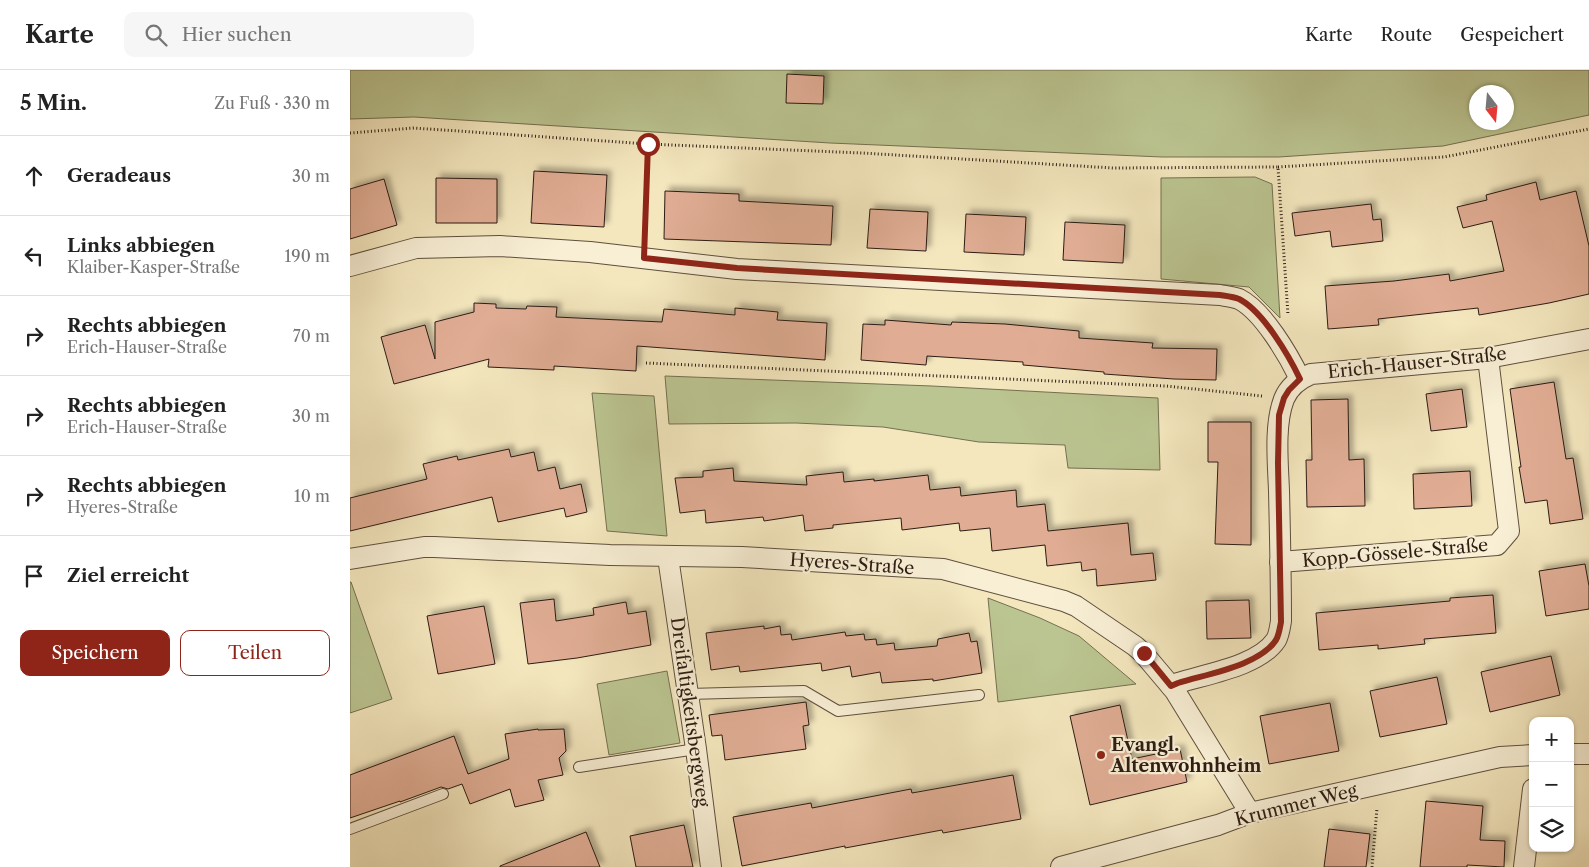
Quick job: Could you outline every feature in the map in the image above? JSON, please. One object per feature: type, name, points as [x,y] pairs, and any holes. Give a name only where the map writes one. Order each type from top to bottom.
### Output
[{"type":"street","points":[[350,266],[416,248],[491,246],[590,252],[737,268],[1220,295],[1239,299],[1260,316],[1291,361],[1300,379],[1284,398],[1279,415],[1281,622],[1276,639],[1266,651],[1251,661],[1171,686]]},
{"type":"street","name":"Erich-Hauser-Straße","points":[[1300,379],[1311,374],[1488,358],[1589,339]]},
{"type":"street","name":"Kopp-Gössele-Straße","points":[[1280,562],[1497,545],[1509,531],[1488,358]]},
{"type":"street","name":"Hyeres-Straße","points":[[350,559],[429,547],[610,555],[748,557],[955,571],[1064,601],[1076,606],[1144,653],[1171,686],[1250,813]]},
{"type":"street","name":"Dreifaltigkeitsbergweg","points":[[668,556],[711,867]]},
{"type":"street","points":[[1574,754],[1589,754]]},
{"type":"street","name":"Krummer Weg","points":[[1061,867],[1218,826],[1250,813],[1500,757],[1529,755]]},
{"type":"street","points":[[1524,867],[1531,807]]},
{"type":"lane","points":[[688,694],[804,691],[838,711],[979,695]]},
{"type":"lane","points":[[579,767],[696,749]]},
{"type":"lane","points":[[350,829],[443,794]]},
{"type":"path","points":[[350,133],[414,128],[648,144],[862,153],[1113,168],[1278,167],[1444,158],[1589,129]]},
{"type":"path","points":[[644,258],[648,144]]},
{"type":"path","points":[[1278,167],[1289,322]]},
{"type":"path","points":[[646,364],[1166,386],[1284,398]]},
{"type":"path","points":[[1372,867],[1380,784]]},
{"type":"green space","points":[[350,70],[1589,70],[1589,115],[1443,146],[1279,157],[1162,157],[830,143],[414,117],[350,119]]},
{"type":"green space","points":[[1255,177],[1272,184],[1280,318],[1249,287],[1161,279],[1161,178]]},
{"type":"green space","points":[[665,376],[932,386],[1158,398],[1160,470],[1068,468],[1065,445],[979,442],[883,427],[796,423],[669,424]]},
{"type":"green space","points":[[592,393],[654,396],[667,536],[607,531]]},
{"type":"green space","points":[[350,582],[392,699],[350,713]]},
{"type":"green space","points":[[988,598],[1040,618],[1079,636],[1136,684],[998,702]]},
{"type":"green space","points":[[667,671],[680,743],[609,755],[597,684]]},
{"type":"building","points":[[787,74],[824,76],[823,104],[786,103]]},
{"type":"building","points":[[534,171],[607,175],[604,227],[531,223]]},
{"type":"building","points":[[436,178],[497,179],[497,223],[436,223]]},
{"type":"building","points":[[384,179],[397,225],[350,239],[350,189]]},
{"type":"building","points":[[1536,182],[1540,200],[1576,191],[1589,246],[1589,294],[1479,315],[1478,308],[1378,319],[1379,325],[1328,329],[1325,286],[1394,281],[1449,274],[1450,281],[1504,271],[1492,221],[1463,228],[1457,207],[1487,200],[1486,195]]},
{"type":"building","points":[[665,191],[739,194],[739,201],[833,206],[831,245],[664,239]]},
{"type":"building","points":[[1371,204],[1373,220],[1381,219],[1383,241],[1332,247],[1330,231],[1295,236],[1292,213]]},
{"type":"building","points":[[870,209],[928,212],[926,251],[867,248]]},
{"type":"building","points":[[966,214],[1026,217],[1024,255],[964,252]]},
{"type":"building","points":[[1065,222],[1125,225],[1123,263],[1063,260]]},
{"type":"building","points":[[474,303],[496,304],[496,308],[557,307],[556,317],[662,322],[664,309],[735,315],[735,308],[778,312],[777,320],[827,323],[825,360],[637,346],[636,371],[554,366],[554,370],[488,367],[489,359],[394,384],[381,337],[425,325],[435,359],[435,322],[474,312]]},
{"type":"building","points":[[885,320],[951,325],[952,322],[1005,324],[1079,331],[1079,338],[1153,343],[1152,348],[1217,349],[1216,380],[1104,374],[1104,372],[1023,365],[1023,362],[927,356],[926,365],[861,360],[863,324],[885,325]]},
{"type":"building","points":[[1554,382],[1566,459],[1573,458],[1583,519],[1550,524],[1547,500],[1525,503],[1510,389]]},
{"type":"building","points":[[1462,389],[1467,427],[1431,431],[1426,394]]},
{"type":"building","points":[[1348,399],[1349,460],[1364,459],[1365,506],[1307,507],[1306,460],[1312,460],[1311,400]]},
{"type":"building","points":[[1208,422],[1251,422],[1251,545],[1215,544],[1218,462],[1208,462]]},
{"type":"building","points":[[509,449],[511,457],[534,452],[538,471],[555,467],[560,489],[581,484],[587,512],[566,517],[564,508],[498,522],[492,497],[350,531],[350,498],[427,479],[423,464],[457,456],[458,460]]},
{"type":"building","points":[[733,468],[734,481],[807,485],[806,476],[843,472],[844,482],[928,475],[930,490],[960,487],[961,496],[1016,490],[1017,507],[1045,504],[1048,531],[1128,523],[1131,555],[1153,553],[1156,580],[1097,586],[1096,569],[1082,571],[1081,562],[1047,566],[1045,545],[992,551],[990,528],[960,531],[959,523],[902,530],[901,518],[833,525],[833,528],[805,531],[803,515],[764,521],[763,517],[706,523],[705,510],[680,513],[675,478],[703,477],[703,471]]},
{"type":"building","points":[[1470,471],[1472,506],[1414,509],[1413,474]]},
{"type":"building","points":[[1585,564],[1589,586],[1589,609],[1546,616],[1539,571]]},
{"type":"building","points":[[1493,595],[1496,633],[1424,639],[1425,644],[1378,649],[1378,645],[1319,650],[1316,613],[1450,601],[1450,598]]},
{"type":"building","points":[[554,599],[556,621],[594,615],[593,608],[626,602],[628,614],[646,611],[651,645],[577,658],[528,664],[520,603]]},
{"type":"building","points":[[1249,600],[1251,638],[1207,639],[1206,601]]},
{"type":"building","points":[[484,606],[495,664],[438,674],[427,616]]},
{"type":"building","points":[[764,626],[764,629],[780,626],[781,635],[791,634],[792,640],[845,632],[846,636],[864,634],[865,640],[876,639],[877,645],[894,643],[895,650],[937,646],[938,639],[969,633],[971,642],[977,641],[982,673],[933,681],[933,679],[882,683],[880,672],[852,677],[850,666],[822,671],[821,663],[740,672],[739,666],[711,670],[706,633]]},
{"type":"building","points":[[1551,656],[1560,695],[1490,712],[1481,672]]},
{"type":"building","points":[[1437,677],[1447,724],[1380,737],[1370,691]]},
{"type":"building","points":[[806,702],[809,725],[803,726],[806,749],[725,760],[722,735],[712,736],[709,715]]},
{"type":"building","points":[[1330,703],[1339,751],[1269,764],[1260,716]]},
{"type":"building","name":"Evangl. Altenwohnheim","points":[[1120,705],[1132,759],[1180,749],[1187,782],[1090,805],[1070,716]]},
{"type":"building","points":[[538,729],[564,729],[566,751],[559,758],[563,775],[538,780],[544,800],[515,807],[510,789],[470,804],[462,784],[448,789],[441,787],[350,818],[350,775],[454,736],[468,774],[509,759],[505,734]]},
{"type":"building","points":[[1013,775],[1021,819],[943,833],[942,830],[845,848],[845,846],[742,866],[733,817],[811,803],[812,808],[911,789],[912,793]]},
{"type":"building","points":[[1426,801],[1483,806],[1480,840],[1505,841],[1504,867],[1467,865],[1467,867],[1420,867]]},
{"type":"building","points":[[684,825],[693,867],[636,867],[630,836]]},
{"type":"building","points":[[1329,829],[1370,834],[1366,867],[1324,867]]},
{"type":"building","points":[[586,832],[600,867],[500,867],[500,866]]},
{"type":"place","name":"Evangl. Altenwohnheim","points":[[1101,755]]},
{"type":"route","points":[[648,144],[644,258],[737,268],[1220,295],[1239,299],[1260,316],[1291,361],[1300,379],[1284,398],[1279,415],[1281,622],[1276,639],[1266,651],[1251,661],[1171,686],[1144,653]]}]
